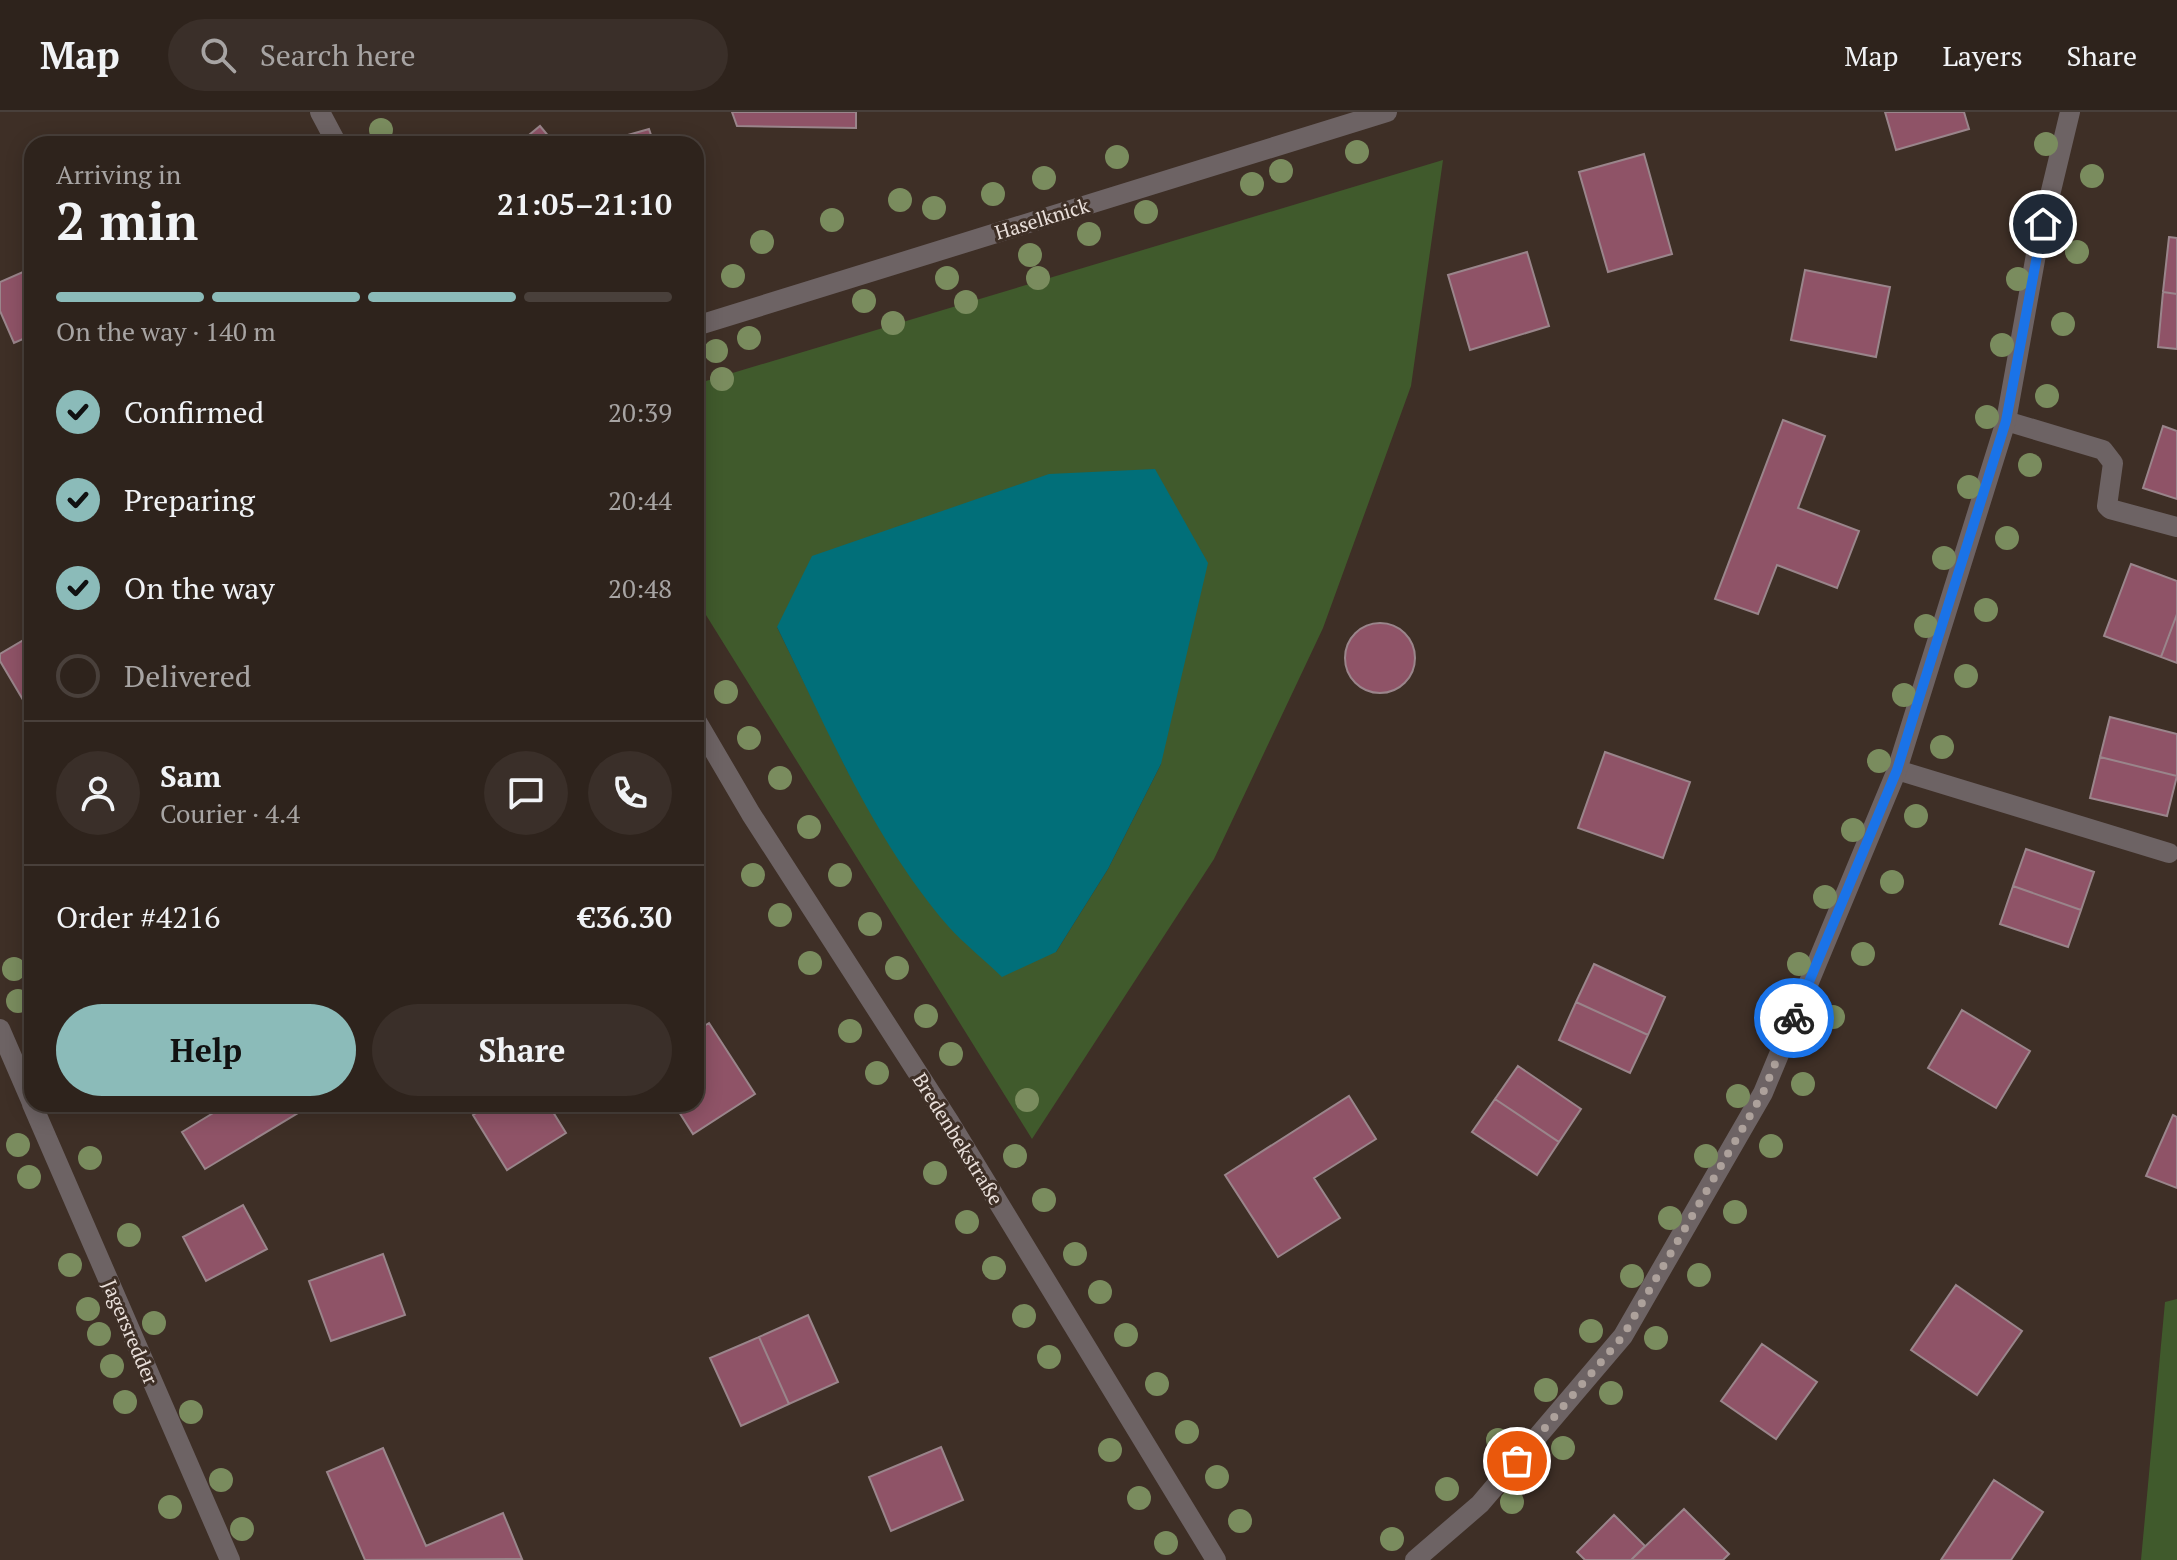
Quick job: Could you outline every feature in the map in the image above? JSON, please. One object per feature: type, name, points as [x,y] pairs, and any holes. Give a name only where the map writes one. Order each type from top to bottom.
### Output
[{"type":"street","points":[[320,112],[333,136]]},
{"type":"street","name":"Haselknick","points":[[704,324],[1387,112]]},
{"type":"street","points":[[1415,1560],[1480,1504],[1623,1336],[1763,1093],[1897,770],[2006,421],[2037,249],[2070,112]]},
{"type":"street","points":[[2006,421],[2103,450],[2113,463],[2107,506],[2177,527]]},
{"type":"street","name":"Bredenbekstraße","points":[[704,734],[751,814],[950,1123],[1216,1560]]},
{"type":"street","points":[[1897,770],[2169,853]]},
{"type":"street","name":"Jagersredder","points":[[0,1029],[24,1085]]},
{"type":"street","name":"Jagersredder","points":[[35,1112],[230,1560]]},
{"type":"green space","points":[[1443,160],[1411,386],[1323,628],[1214,859],[1032,1139],[704,612],[704,382]],"holes":[[[777,627],[1161,764],[1108,869],[1056,952],[949,926],[894,851],[847,770]]]},
{"type":"green space","points":[[2177,1299],[2177,1560],[2141,1560],[2165,1302]]},
{"type":"water","points":[[1155,469],[1208,563],[1161,764],[1108,869],[1056,952],[1002,977],[948,926],[897,857],[853,782],[777,627],[812,556],[1049,474]]},
{"type":"building","points":[[732,112],[856,112],[856,128],[737,126]]},
{"type":"building","points":[[1885,112],[1964,112],[1969,129],[1896,150]]},
{"type":"building","points":[[540,126],[548,136],[528,136]]},
{"type":"building","points":[[649,129],[651,136],[624,136]]},
{"type":"building","points":[[1644,154],[1672,254],[1608,272],[1579,172]]},
{"type":"building","points":[[2169,237],[2177,238],[2177,294],[2163,292]]},
{"type":"building","points":[[1527,252],[1549,326],[1470,350],[1448,275]]},
{"type":"building","points":[[1805,270],[1890,287],[1876,357],[1791,340]]},
{"type":"building","points":[[24,272],[24,339],[14,343],[0,311],[0,282]]},
{"type":"building","points":[[2163,292],[2177,294],[2177,349],[2158,347]]},
{"type":"building","points":[[1783,420],[1825,436],[1798,508],[1859,531],[1837,588],[1777,565],[1758,614],[1715,599]]},
{"type":"building","points":[[2163,426],[2177,431],[2177,499],[2143,488]]},
{"type":"building","points":[[2131,564],[2177,581],[2177,614],[2161,657],[2104,636]]},
{"type":"building","points":[[2177,614],[2177,663],[2161,657]]},
{"type":"building","points":[[1380,623],[1399,629],[1409,639],[1415,658],[1409,677],[1399,687],[1380,693],[1361,687],[1351,677],[1345,658],[1351,639],[1361,629]]},
{"type":"building","points":[[24,640],[24,702],[0,661],[0,654]]},
{"type":"building","points":[[2110,717],[2177,734],[2177,776],[2100,757]]},
{"type":"building","points":[[1605,752],[1690,782],[1663,858],[1578,828]]},
{"type":"building","points":[[2100,757],[2177,776],[2167,816],[2090,798]]},
{"type":"building","points":[[2026,849],[2094,872],[2081,910],[2013,886]]},
{"type":"building","points":[[2013,886],[2081,910],[2068,947],[2000,924]]},
{"type":"building","points":[[1594,964],[1665,997],[1648,1035],[1576,1002]]},
{"type":"building","points":[[1576,1002],[1648,1035],[1630,1073],[1559,1040]]},
{"type":"building","points":[[1962,1010],[2030,1051],[1996,1108],[1928,1068]]},
{"type":"building","points":[[709,1023],[755,1094],[693,1134],[679,1112],[704,1112],[704,1026]]},
{"type":"building","points":[[1518,1066],[1581,1109],[1559,1142],[1495,1099]]},
{"type":"building","points":[[1349,1096],[1376,1139],[1314,1178],[1340,1218],[1278,1257],[1225,1175]]},
{"type":"building","points":[[1495,1099],[1559,1142],[1537,1175],[1472,1132]]},
{"type":"building","points":[[215,1112],[300,1112],[205,1169],[182,1132]]},
{"type":"building","points":[[478,1112],[553,1112],[566,1133],[507,1170],[473,1115]]},
{"type":"building","points":[[2173,1115],[2177,1117],[2177,1188],[2146,1176]]},
{"type":"building","points":[[243,1205],[267,1249],[206,1281],[183,1237]]},
{"type":"building","points":[[383,1254],[405,1315],[331,1341],[309,1281]]},
{"type":"building","points":[[1956,1285],[2022,1331],[1977,1395],[1911,1350]]},
{"type":"building","points":[[808,1315],[838,1382],[789,1404],[759,1337]]},
{"type":"building","points":[[759,1337],[789,1404],[741,1426],[710,1358]]},
{"type":"building","points":[[1762,1344],[1817,1382],[1776,1439],[1721,1401]]},
{"type":"building","points":[[941,1447],[963,1500],[891,1531],[869,1477]]},
{"type":"building","points":[[383,1448],[426,1546],[503,1513],[522,1559],[365,1560],[327,1472]]},
{"type":"building","points":[[1994,1480],[2043,1512],[2011,1560],[1941,1560]]},
{"type":"building","points":[[1684,1509],[1729,1554],[1723,1560],[1631,1560]]},
{"type":"building","points":[[1614,1515],[1645,1546],[1631,1560],[1585,1560],[1577,1552]]},
{"type":"way so far","points":[[1517,1461],[1623,1336],[1763,1093],[1794,1018]]},
{"type":"route","points":[[1794,1018],[1897,770],[2006,421],[2043,224]]}]
